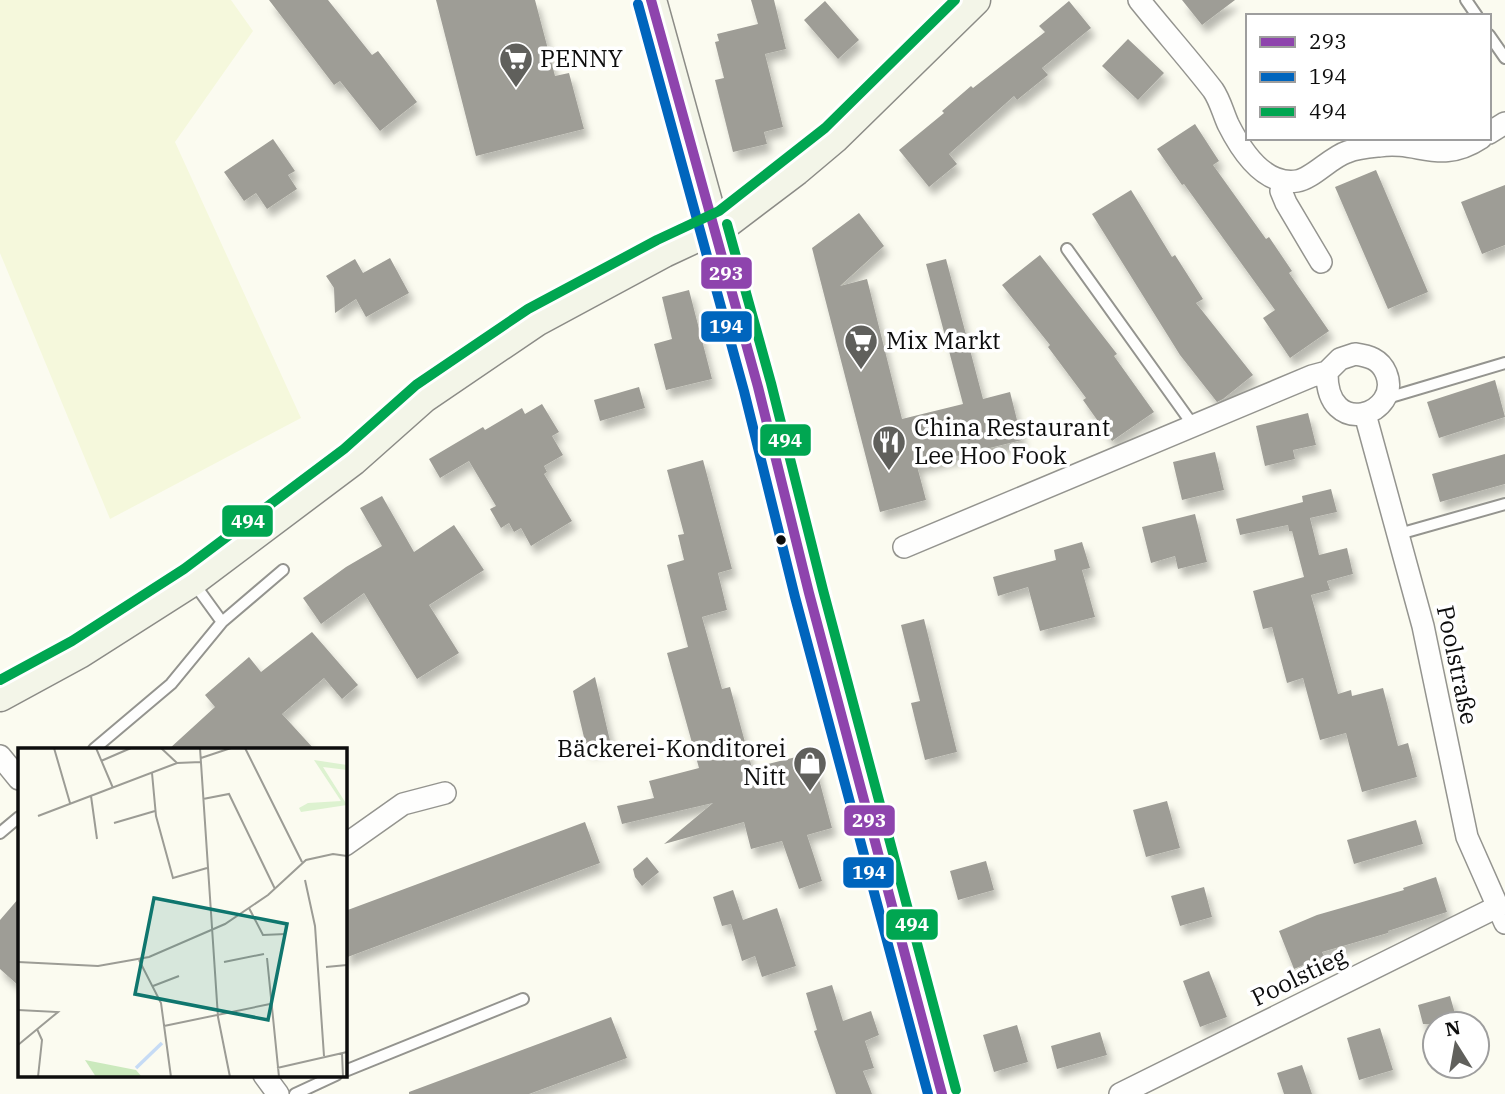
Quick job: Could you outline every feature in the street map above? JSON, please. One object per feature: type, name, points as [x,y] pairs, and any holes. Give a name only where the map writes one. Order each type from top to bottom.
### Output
[{"type":"main road","points":[[651,0],[758,387],[811,601],[942,1094]]},
{"type":"main road","points":[[0,696],[79,653],[192,581],[353,460],[424,397],[536,321],[726,223],[834,138],[975,0]]},
{"type":"street","points":[[1139,0],[1215,93],[1229,126],[1255,164],[1270,177],[1283,181],[1300,181],[1347,152],[1390,144],[1444,152],[1465,149],[1478,140]]},
{"type":"street","points":[[1283,181],[1281,191],[1286,203],[1321,262]]},
{"type":"street","points":[[904,547],[1193,425],[1327,372],[1348,355],[1369,356],[1380,363],[1387,374],[1388,387],[1384,400],[1365,414],[1351,414],[1339,409],[1331,400],[1327,388],[1327,372]]},
{"type":"street","name":"Poolstraße","points":[[1365,414],[1423,626],[1467,836],[1502,915]]},
{"type":"street","points":[[0,756],[18,778]]},
{"type":"street","points":[[346,844],[403,804],[445,793]]},
{"type":"street","name":"Poolstieg","points":[[1121,1094],[1502,915]]},
{"type":"street","points":[[265,1076],[278,1094]]},
{"type":"lane","points":[[1491,38],[1505,58]]},
{"type":"lane","points":[[1067,249],[1193,425]]},
{"type":"lane","points":[[1384,400],[1505,362]]},
{"type":"lane","points":[[1399,534],[1505,504]]},
{"type":"lane","points":[[95,748],[171,684],[222,622],[283,570]]},
{"type":"lane","points":[[192,581],[222,622]]},
{"type":"lane","points":[[0,833],[18,818]]},
{"type":"lane","points":[[346,1071],[523,999]]},
{"type":"lane","points":[[295,1094],[334,1076]]},
{"type":"green space","points":[[0,0],[231,0],[253,31],[175,142],[301,418],[110,519],[0,253]]},
{"type":"building","points":[[269,0],[328,0],[372,55],[378,51],[417,102],[380,131],[340,81],[334,85]]},
{"type":"building","name":"PENNY","points":[[436,0],[535,0],[555,76],[569,73],[584,129],[476,156]]},
{"type":"building","points":[[751,0],[774,0],[786,49],[765,54],[783,127],[764,132],[767,144],[733,152],[715,80],[724,78],[715,42],[719,41],[717,34],[758,24]]},
{"type":"building","points":[[1182,0],[1235,0],[1202,25]]},
{"type":"building","points":[[825,1],[859,40],[838,59],[804,20]]},
{"type":"building","points":[[1069,1],[1091,28],[1042,68],[1048,75],[1017,100],[1014,96],[949,154],[957,164],[929,187],[899,150],[944,113],[942,111],[971,86],[973,88],[1045,32],[1039,26]]},
{"type":"building","points":[[1128,39],[1164,73],[1138,100],[1102,66]]},
{"type":"building","points":[[1195,124],[1219,161],[1213,165],[1266,239],[1269,237],[1292,271],[1289,273],[1329,331],[1290,358],[1263,318],[1275,310],[1157,149]]},
{"type":"building","points":[[273,139],[295,171],[288,175],[297,189],[267,209],[256,193],[244,201],[224,172]]},
{"type":"building","points":[[1376,170],[1428,292],[1388,309],[1335,187]]},
{"type":"building","points":[[1505,185],[1505,245],[1482,254],[1461,202]]},
{"type":"building","points":[[1131,190],[1172,257],[1175,255],[1203,299],[1196,303],[1253,375],[1217,402],[1180,355],[1092,214]]},
{"type":"building","points":[[859,213],[884,246],[840,286],[867,279],[902,419],[963,404],[926,264],[946,259],[983,399],[1010,392],[1022,440],[917,466],[926,500],[880,512],[812,248]]},
{"type":"building","points":[[1040,255],[1117,354],[1114,356],[1154,412],[1112,441],[1083,400],[1086,398],[1048,347],[1050,345],[1002,285]]},
{"type":"building","points":[[390,258],[409,293],[366,317],[356,299],[335,313],[334,288],[326,276],[355,259],[363,273]]},
{"type":"building","points":[[689,290],[712,379],[666,390],[654,344],[672,339],[662,297]]},
{"type":"building","points":[[1495,380],[1505,417],[1439,438],[1427,402]]},
{"type":"building","points":[[639,387],[645,408],[600,421],[594,400]]},
{"type":"building","points":[[542,404],[559,432],[552,436],[563,455],[544,466],[547,472],[544,474],[572,521],[531,546],[521,528],[514,532],[509,523],[501,528],[490,509],[496,506],[469,461],[440,478],[429,459],[522,408],[525,414]]},
{"type":"building","points":[[1308,413],[1316,445],[1293,450],[1295,459],[1265,466],[1256,426]]},
{"type":"building","points":[[1215,452],[1224,490],[1182,500],[1173,462]]},
{"type":"building","points":[[1505,454],[1505,484],[1440,502],[1432,474]]},
{"type":"building","points":[[703,460],[732,569],[718,573],[727,610],[702,617],[722,689],[730,687],[752,768],[812,753],[832,828],[807,835],[822,881],[799,889],[782,841],[751,849],[744,822],[664,844],[713,803],[622,824],[617,806],[654,798],[649,781],[699,768],[667,653],[688,647],[667,565],[684,560],[678,535],[684,534],[667,470]]},
{"type":"building","points":[[1331,489],[1337,512],[1310,518],[1319,555],[1347,548],[1353,574],[1327,581],[1330,590],[1311,595],[1338,694],[1351,690],[1352,696],[1383,688],[1398,746],[1408,743],[1417,777],[1362,792],[1346,733],[1320,740],[1303,678],[1287,683],[1272,627],[1263,629],[1253,591],[1304,577],[1292,531],[1289,531],[1288,525],[1240,535],[1236,519],[1303,502],[1302,496]]},
{"type":"building","points":[[382,496],[414,552],[454,525],[484,570],[429,605],[459,653],[417,679],[364,593],[321,624],[303,598],[346,567],[382,546],[360,508]]},
{"type":"building","points":[[1195,514],[1207,562],[1178,569],[1175,556],[1151,563],[1142,527]]},
{"type":"building","points":[[1082,542],[1090,568],[1082,570],[1095,617],[1040,631],[1028,587],[998,596],[993,577],[1056,560],[1054,550]]},
{"type":"building","points":[[924,619],[957,752],[925,760],[911,703],[920,701],[901,625]]},
{"type":"building","points":[[312,632],[358,685],[342,699],[324,678],[282,714],[313,748],[170,748],[215,707],[205,695],[249,657],[261,672]]},
{"type":"building","points":[[595,677],[611,745],[587,750],[573,691]]},
{"type":"building","points":[[1167,801],[1180,848],[1146,857],[1133,810]]},
{"type":"building","points":[[1416,820],[1423,844],[1354,864],[1347,840]]},
{"type":"building","points":[[585,822],[600,863],[346,958],[346,911]]},
{"type":"building","points":[[647,857],[659,872],[642,886],[633,869]]},
{"type":"building","points":[[986,861],[994,890],[958,900],[950,871]]},
{"type":"building","points":[[1436,877],[1447,912],[1322,952],[1324,956],[1294,969],[1279,931],[1317,915],[1404,890],[1403,888]]},
{"type":"building","points":[[1204,887],[1212,917],[1180,926],[1171,896]]},
{"type":"building","points":[[733,890],[743,920],[777,908],[796,966],[762,977],[755,956],[742,961],[731,924],[722,926],[713,897]]},
{"type":"building","points":[[18,899],[18,985],[0,969],[0,920]]},
{"type":"building","points":[[1209,971],[1227,1017],[1200,1027],[1183,981]]},
{"type":"building","points":[[832,985],[843,1021],[871,1011],[879,1035],[865,1041],[874,1068],[863,1071],[872,1094],[836,1094],[814,1031],[817,1030],[806,993]]},
{"type":"building","points":[[1450,996],[1454,1010],[1421,1010],[1421,1016],[1418,1005]]},
{"type":"building","points":[[611,1017],[627,1058],[529,1094],[409,1094],[409,1092]]},
{"type":"building","points":[[1017,1025],[1028,1062],[994,1072],[983,1035]]},
{"type":"building","points":[[1380,1028],[1393,1070],[1359,1080],[1347,1038]]},
{"type":"building","points":[[1100,1032],[1107,1055],[1057,1069],[1051,1046]]},
{"type":"building","points":[[1302,1065],[1312,1094],[1284,1094],[1277,1073]]},
{"type":"transit line","name":"293","points":[[651,0],[758,387],[809,593],[942,1094]]},
{"type":"transit line","name":"494","points":[[0,680],[72,641],[184,569],[344,449],[416,385],[528,309],[657,240],[719,211],[825,128],[955,0]]},
{"type":"transit line","name":"194","points":[[638,4],[744,391],[795,597],[928,1094]]},
{"type":"transit line","name":"494","points":[[727,224],[956,1090]]},
{"type":"place","name":"PENNY","points":[[516,89]]},
{"type":"place","name":"Mix Markt","points":[[861,371]]},
{"type":"place","name":"China Restaurant Lee Hoo Fook","points":[[889,472]]},
{"type":"place","name":"Bäckerei-Konditorei Nitt","points":[[810,793]]}]
